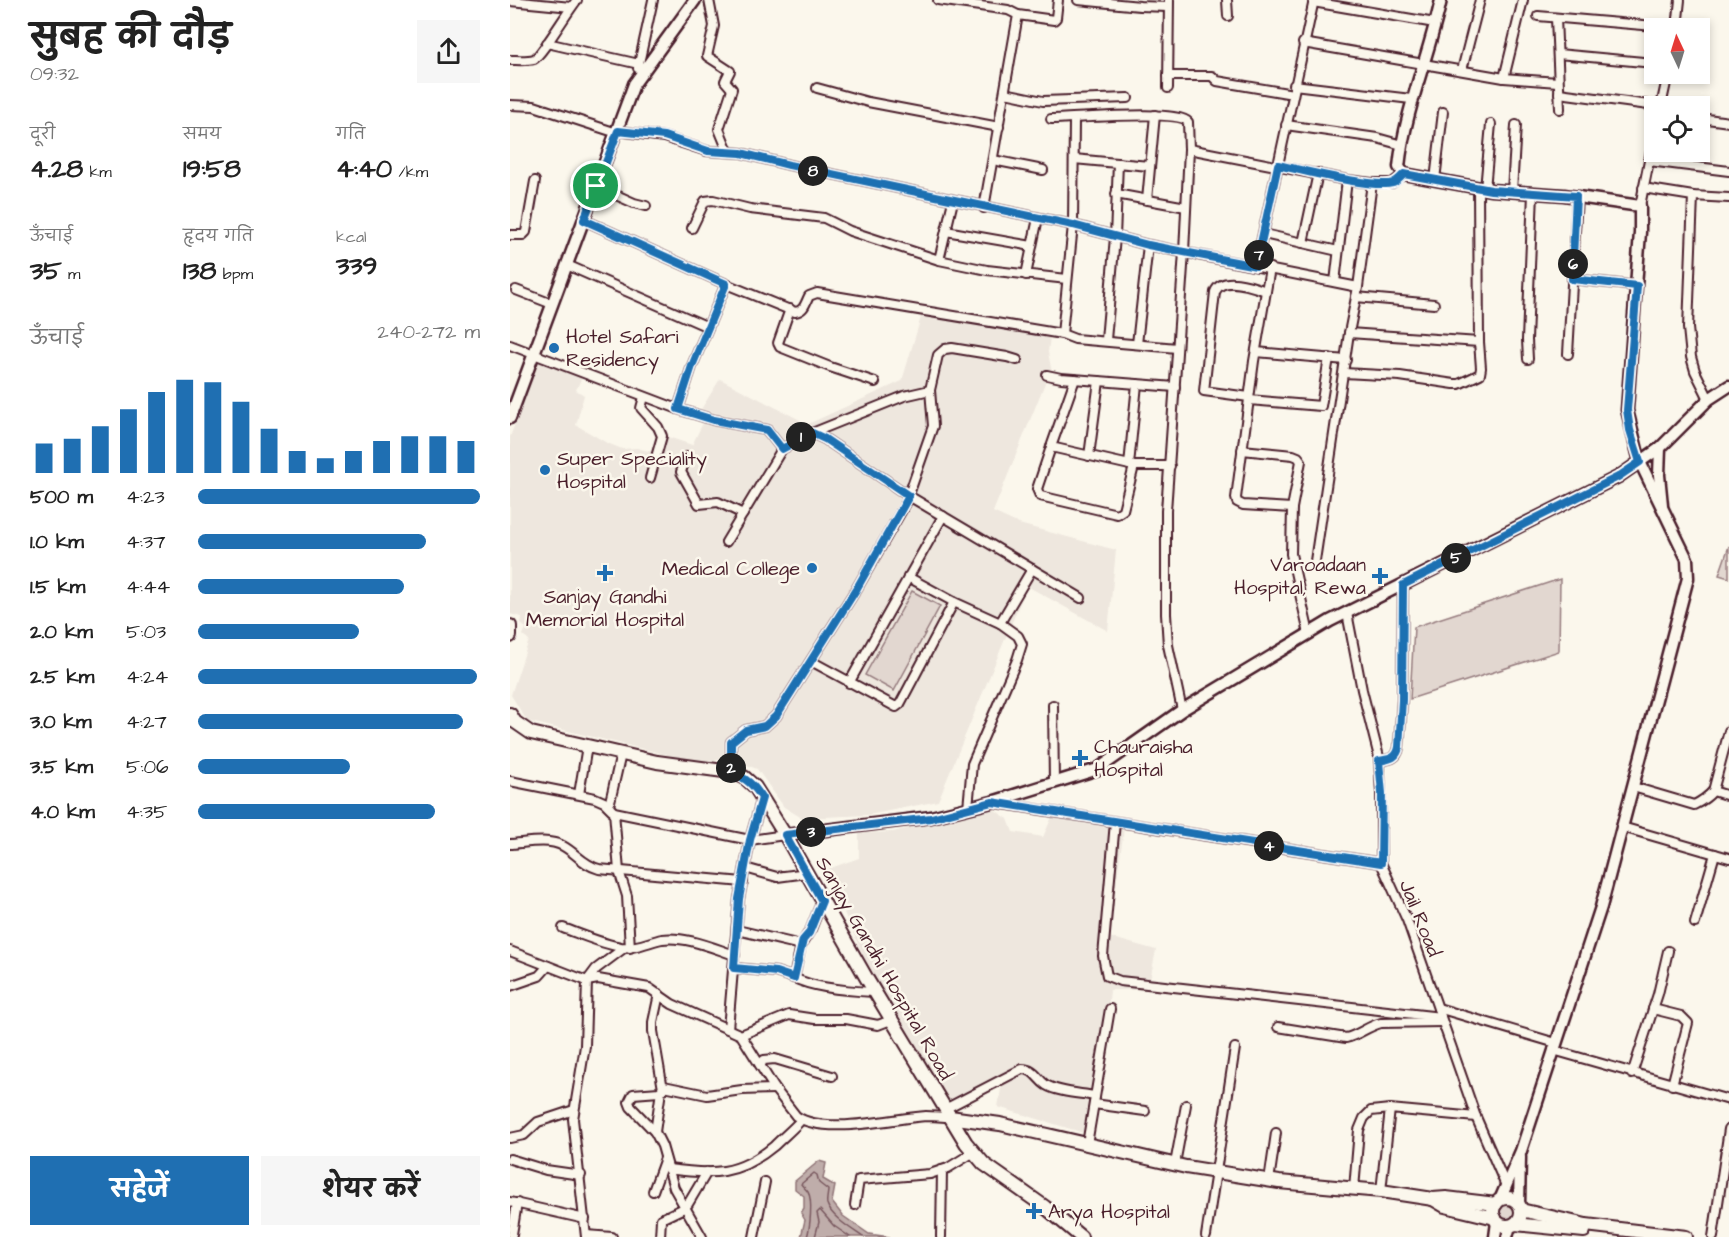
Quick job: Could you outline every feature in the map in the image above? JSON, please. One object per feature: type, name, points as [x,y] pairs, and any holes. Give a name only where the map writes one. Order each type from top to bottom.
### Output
[{"type":"main road","points":[[510,418],[634,84],[696,0]]},
{"type":"main road","points":[[1441,0],[1424,63],[1411,99],[1399,167],[1404,174],[1481,188],[1576,196],[1640,206],[1637,286],[1627,410],[1630,430],[1640,462],[1687,559],[1688,578],[1601,907],[1521,1150],[1493,1211],[1496,1220],[1495,1237]]},
{"type":"main road","points":[[785,835],[931,818],[992,802],[1098,769],[1182,710],[1309,634],[1618,477],[1660,448],[1709,399],[1729,386]]},
{"type":"main road","points":[[1660,448],[1659,475],[1663,508]]},
{"type":"main road","points":[[510,627],[510,636]]},
{"type":"main road","name":"Sanjay Gandhi Hospital Road","points":[[510,714],[515,722],[531,733],[657,762],[731,772],[744,777],[755,787],[785,835],[874,992],[974,1152],[984,1164],[1045,1207],[1081,1237]]},
{"type":"main road","points":[[948,1113],[1215,1172],[1269,1181],[1381,1191],[1433,1199],[1498,1202],[1512,1199],[1520,1207],[1586,1225],[1686,1237]]},
{"type":"main road","points":[[1511,1229],[1520,1217],[1521,1150]]},
{"type":"main road","points":[[1433,1199],[1445,1206],[1496,1220],[1511,1229],[1630,1237]]},
{"type":"street","points":[[510,60],[538,57],[577,0]]},
{"type":"street","points":[[634,84],[653,0]]},
{"type":"street","points":[[709,0],[714,27],[707,56],[730,72],[725,81],[732,89],[719,129],[728,151]]},
{"type":"street","points":[[938,0],[998,4],[1018,15],[1054,20],[1058,0]]},
{"type":"street","points":[[1078,0],[1169,3],[1168,88]]},
{"type":"street","points":[[1227,0],[1228,16]]},
{"type":"street","points":[[1462,70],[1480,0]]},
{"type":"street","points":[[1504,78],[1522,0]]},
{"type":"street","points":[[1679,18],[1680,0]]},
{"type":"street","points":[[510,1],[571,7]]},
{"type":"street","points":[[1256,266],[1313,1],[1435,23]]},
{"type":"street","points":[[984,208],[1018,15]]},
{"type":"street","points":[[1538,16],[1644,25]]},
{"type":"street","points":[[1556,18],[1560,109]]},
{"type":"street","points":[[547,43],[639,64]]},
{"type":"street","points":[[1303,43],[1504,78],[1558,82]]},
{"type":"street","points":[[1558,54],[1644,62]]},
{"type":"street","points":[[1168,76],[1212,76],[1217,81],[1293,94]]},
{"type":"street","points":[[1294,85],[1411,99]]},
{"type":"street","points":[[817,88],[868,102],[999,127]]},
{"type":"street","points":[[1005,93],[1043,101],[1128,98]]},
{"type":"street","points":[[1559,93],[1644,104]]},
{"type":"street","points":[[510,105],[534,106],[617,132],[664,136],[708,151],[728,151],[984,208],[1073,225],[1148,245],[1358,287]]},
{"type":"street","points":[[1436,180],[1443,112]]},
{"type":"street","points":[[1147,200],[1155,115]]},
{"type":"street","points":[[1051,119],[1074,120],[1155,115],[1187,119],[1189,149],[1184,252],[1167,511],[1166,614],[1170,661],[1182,710]]},
{"type":"street","points":[[1710,119],[1729,122]]},
{"type":"street","points":[[1062,334],[1073,225],[1074,120]]},
{"type":"street","points":[[1344,373],[1400,376],[1459,384],[1480,374],[1481,188],[1491,124]]},
{"type":"street","points":[[1286,125],[1377,138],[1402,144]]},
{"type":"street","points":[[1512,191],[1516,125]]},
{"type":"street","points":[[1189,149],[1372,183],[1392,183],[1404,174]]},
{"type":"street","points":[[1074,159],[1149,166]]},
{"type":"street","points":[[993,160],[1043,170]]},
{"type":"street","points":[[1640,206],[1649,162]]},
{"type":"street","points":[[1657,162],[1729,171]]},
{"type":"street","points":[[1106,340],[1115,237],[1118,163]]},
{"type":"street","points":[[1304,243],[1318,173]]},
{"type":"street","points":[[1335,282],[1347,180]]},
{"type":"street","points":[[510,235],[526,232],[536,181]]},
{"type":"street","points":[[1315,561],[1372,183]]},
{"type":"street","points":[[596,186],[646,206]]},
{"type":"street","points":[[1643,188],[1693,196],[1729,198]]},
{"type":"street","points":[[1528,360],[1533,193]]},
{"type":"street","points":[[1116,194],[1186,207]]},
{"type":"street","points":[[1568,354],[1576,196]]},
{"type":"street","points":[[1693,196],[1688,328],[1693,364],[1709,399]]},
{"type":"street","points":[[692,228],[705,201],[713,200],[750,209],[824,218],[850,231],[939,260],[987,270],[1067,279]]},
{"type":"street","points":[[939,260],[953,201]]},
{"type":"street","points":[[1026,275],[1038,218]]},
{"type":"street","points":[[584,220],[726,284],[790,309],[800,311],[804,308],[808,296],[817,292],[1062,334],[1075,339],[1178,348]]},
{"type":"street","points":[[946,231],[1032,246]]},
{"type":"street","points":[[1264,234],[1338,250]]},
{"type":"street","points":[[1137,344],[1148,245]]},
{"type":"street","points":[[567,265],[708,327]]},
{"type":"street","points":[[1270,268],[1236,498],[1237,502],[1243,505],[1292,508]]},
{"type":"street","points":[[1572,279],[1637,286]]},
{"type":"street","points":[[1266,291],[1225,283],[1217,287],[1204,392],[1321,406],[1329,358]]},
{"type":"street","points":[[678,409],[692,366],[726,284]]},
{"type":"street","points":[[516,290],[552,304]]},
{"type":"street","points":[[1356,297],[1434,304]]},
{"type":"street","points":[[790,309],[779,338],[780,347],[875,382]]},
{"type":"street","points":[[1349,333],[1479,342]]},
{"type":"street","points":[[510,345],[678,409],[714,420],[767,430],[782,449]]},
{"type":"street","points":[[731,772],[731,742],[746,730],[769,723],[857,588],[909,496],[933,426],[930,390],[938,355],[945,349],[952,348],[1017,360]]},
{"type":"street","points":[[1256,352],[1346,360]]},
{"type":"street","points":[[1047,375],[1175,387]]},
{"type":"street","points":[[1075,379],[1037,489],[1040,496],[1117,514],[1123,510],[1131,466],[1137,384]]},
{"type":"street","points":[[1089,456],[1099,381]]},
{"type":"street","points":[[726,542],[782,449],[812,433],[904,396],[930,390]]},
{"type":"street","points":[[644,397],[641,408],[658,427],[662,436],[650,478]]},
{"type":"street","points":[[812,433],[825,439],[909,496],[1081,598]]},
{"type":"street","points":[[1051,447],[1131,466],[1170,466]]},
{"type":"street","points":[[1242,450],[1298,457],[1301,461],[1292,508],[1292,554],[1309,634]]},
{"type":"street","points":[[686,457],[681,472],[699,504],[718,502],[743,514]]},
{"type":"street","points":[[849,682],[943,516]]},
{"type":"street","points":[[1000,623],[1032,569]]},
{"type":"street","points":[[908,577],[1000,623],[1018,636],[1022,644],[972,764],[968,808]]},
{"type":"street","points":[[1379,761],[1394,758],[1398,754],[1399,747],[1402,700],[1403,585]]},
{"type":"street","points":[[811,661],[896,706],[900,704],[954,602]]},
{"type":"street","points":[[1347,613],[1379,761],[1382,793],[1381,863]]},
{"type":"street","points":[[1053,705],[1054,783]]},
{"type":"street","points":[[1633,787],[1694,805],[1707,798],[1713,791],[1729,731]]},
{"type":"street","points":[[579,794],[587,746]]},
{"type":"street","points":[[621,754],[611,809],[619,871],[627,896],[627,948]]},
{"type":"street","points":[[510,781],[579,794],[599,799],[611,809],[750,840],[785,835]]},
{"type":"street","points":[[1713,791],[1729,796]]},
{"type":"street","points":[[728,1029],[745,868],[762,798]]},
{"type":"street","name":"Jail Road","points":[[992,802],[1381,863],[1407,920],[1476,1117],[1506,1186]]},
{"type":"street","points":[[1115,822],[1103,956],[1107,976],[1120,981],[1442,1019]]},
{"type":"street","points":[[1622,827],[1729,858]]},
{"type":"street","points":[[510,844],[556,843],[591,867],[743,882]]},
{"type":"street","points":[[1695,923],[1714,854]]},
{"type":"street","points":[[745,868],[777,877],[807,873]]},
{"type":"street","points":[[794,978],[801,945],[809,933],[822,901]]},
{"type":"street","points":[[563,928],[627,948]]},
{"type":"street","points":[[737,930],[801,945]]},
{"type":"street","points":[[612,1237],[586,1236],[581,1174],[574,1128],[574,1110],[585,1046],[587,981],[596,969],[627,948],[668,939],[703,945],[735,955]]},
{"type":"street","points":[[510,951],[587,981],[598,979],[645,986],[676,1006],[741,1035],[775,1089],[796,1116],[801,1119],[827,1124],[859,1125],[948,1113],[1022,1069],[1032,1071],[1043,1083],[1051,1087],[1145,1111]]},
{"type":"street","points":[[1632,1074],[1653,1009],[1668,951]]},
{"type":"street","points":[[510,986],[539,976],[548,966]]},
{"type":"street","points":[[734,968],[776,972],[802,982],[874,992]]},
{"type":"street","points":[[655,1132],[662,1089],[653,1031],[659,994]]},
{"type":"street","points":[[1087,1144],[1110,1008]]},
{"type":"street","points":[[1438,1008],[1632,1074],[1729,1100]]},
{"type":"street","points":[[1653,1009],[1681,1016],[1688,1023],[1671,1085]]},
{"type":"street","points":[[741,1035],[789,1014],[815,1019],[846,1019],[878,1024],[891,1020]]},
{"type":"street","points":[[1278,1027],[1346,1038],[1381,1023],[1442,1019]]},
{"type":"street","points":[[1206,1236],[1235,1048]]},
{"type":"street","points":[[759,1065],[764,1060],[775,1059],[832,1077]]},
{"type":"street","points":[[702,1237],[674,1188],[662,1146],[655,1132],[632,1107],[629,1102],[630,1097],[638,1092],[662,1089],[707,1095],[742,1090],[775,1089]]},
{"type":"street","points":[[1175,1164],[1186,1105]]},
{"type":"street","points":[[1381,1191],[1390,1109]]},
{"type":"street","points":[[1354,1189],[1359,1130],[1371,1111],[1390,1109],[1476,1117]]},
{"type":"street","points":[[510,1138],[524,1135],[538,1122],[574,1110]]},
{"type":"street","points":[[668,1168],[707,1172],[730,1171],[753,1162],[794,1128],[801,1119]]},
{"type":"street","points":[[1713,1237],[1729,1129]]},
{"type":"street","points":[[1269,1181],[1276,1133]]},
{"type":"street","points":[[855,1204],[859,1180],[930,1174],[974,1152]]},
{"type":"street","points":[[653,1191],[665,1156]]},
{"type":"street","points":[[510,1160],[546,1170],[581,1174]]},
{"type":"street","points":[[940,1237],[942,1170]]},
{"type":"street","points":[[660,1237],[661,1219],[684,1208],[693,1199],[707,1172]]},
{"type":"street","points":[[754,1237],[765,1182]]},
{"type":"street","points":[[512,1234],[514,1203],[585,1219]]},
{"type":"shaded area","name":"Medical College","points":[[921,317],[1042,333],[1050,337],[1048,352],[1051,368],[993,512],[1019,524],[1116,550],[1108,631],[1027,586],[938,801],[869,815],[802,818],[784,807],[757,769],[739,762],[718,760],[701,763],[527,721],[511,695],[529,640],[523,635],[526,628],[521,624],[522,617],[510,614],[510,437],[538,362],[582,377],[576,390],[584,395],[576,425],[622,449],[637,448],[661,454],[668,437],[692,445],[703,423],[695,419],[720,379],[808,424],[902,381]]},
{"type":"shaded area","points":[[1729,546],[1729,578],[1719,575]]},
{"type":"shaded area","points":[[1560,579],[1559,651],[1410,699],[1414,627]]},
{"type":"shaded area","points":[[912,591],[940,606],[894,691],[865,675]]},
{"type":"shaded area","points":[[992,808],[1008,819],[1013,832],[1043,837],[1052,817],[1124,828],[1109,937],[1156,950],[1148,990],[1110,990],[1101,1084],[1084,1133],[998,1107],[1002,1083],[999,1076],[950,1105],[867,964],[825,870],[859,858],[859,833],[893,832],[979,809]]},
{"type":"shaded area","points":[[1506,1202],[1513,1205],[1516,1212],[1513,1219],[1506,1222],[1499,1219],[1496,1212],[1499,1205]]},
{"type":"water","points":[[819,1161],[826,1163],[823,1179],[835,1186],[832,1202],[843,1216],[869,1234],[890,1237],[801,1237],[805,1220],[801,1213],[804,1208],[804,1196],[795,1189],[795,1181]]},
{"type":"place","name":"Hotel Safari Residency","points":[[554,348]]},
{"type":"place","name":"Super Speciality Hospital","points":[[545,470]]},
{"type":"place","name":"Medical College","points":[[812,568]]},
{"type":"place","name":"Sanjay Gandhi Memorial Hospital","points":[[605,573]]},
{"type":"place","name":"Varoadaan Hospital, Rewa","points":[[1380,576]]},
{"type":"place","name":"Chauraisha Hospital","points":[[1080,758]]},
{"type":"place","name":"Arya Hospital","points":[[1034,1211]]},
{"type":"route","points":[[618,131],[642,133],[664,136],[708,151],[741,153],[984,208],[1073,225],[1148,245],[1256,266],[1278,165],[1372,183],[1392,183],[1404,174],[1491,190],[1576,196],[1572,279],[1637,286],[1627,410],[1630,430],[1640,462],[1618,477],[1403,585],[1402,700],[1399,747],[1398,754],[1394,758],[1379,761],[1382,793],[1381,863],[992,802],[931,818],[785,835],[822,901],[809,933],[801,945],[794,978],[776,972],[734,968],[739,899],[750,840],[762,798],[755,787],[744,777],[731,772],[731,742],[746,730],[765,726],[776,716],[857,588],[909,496],[825,439],[812,433],[782,449],[767,430],[714,420],[678,409],[692,366],[726,284],[584,220],[596,186],[618,131]]}]
